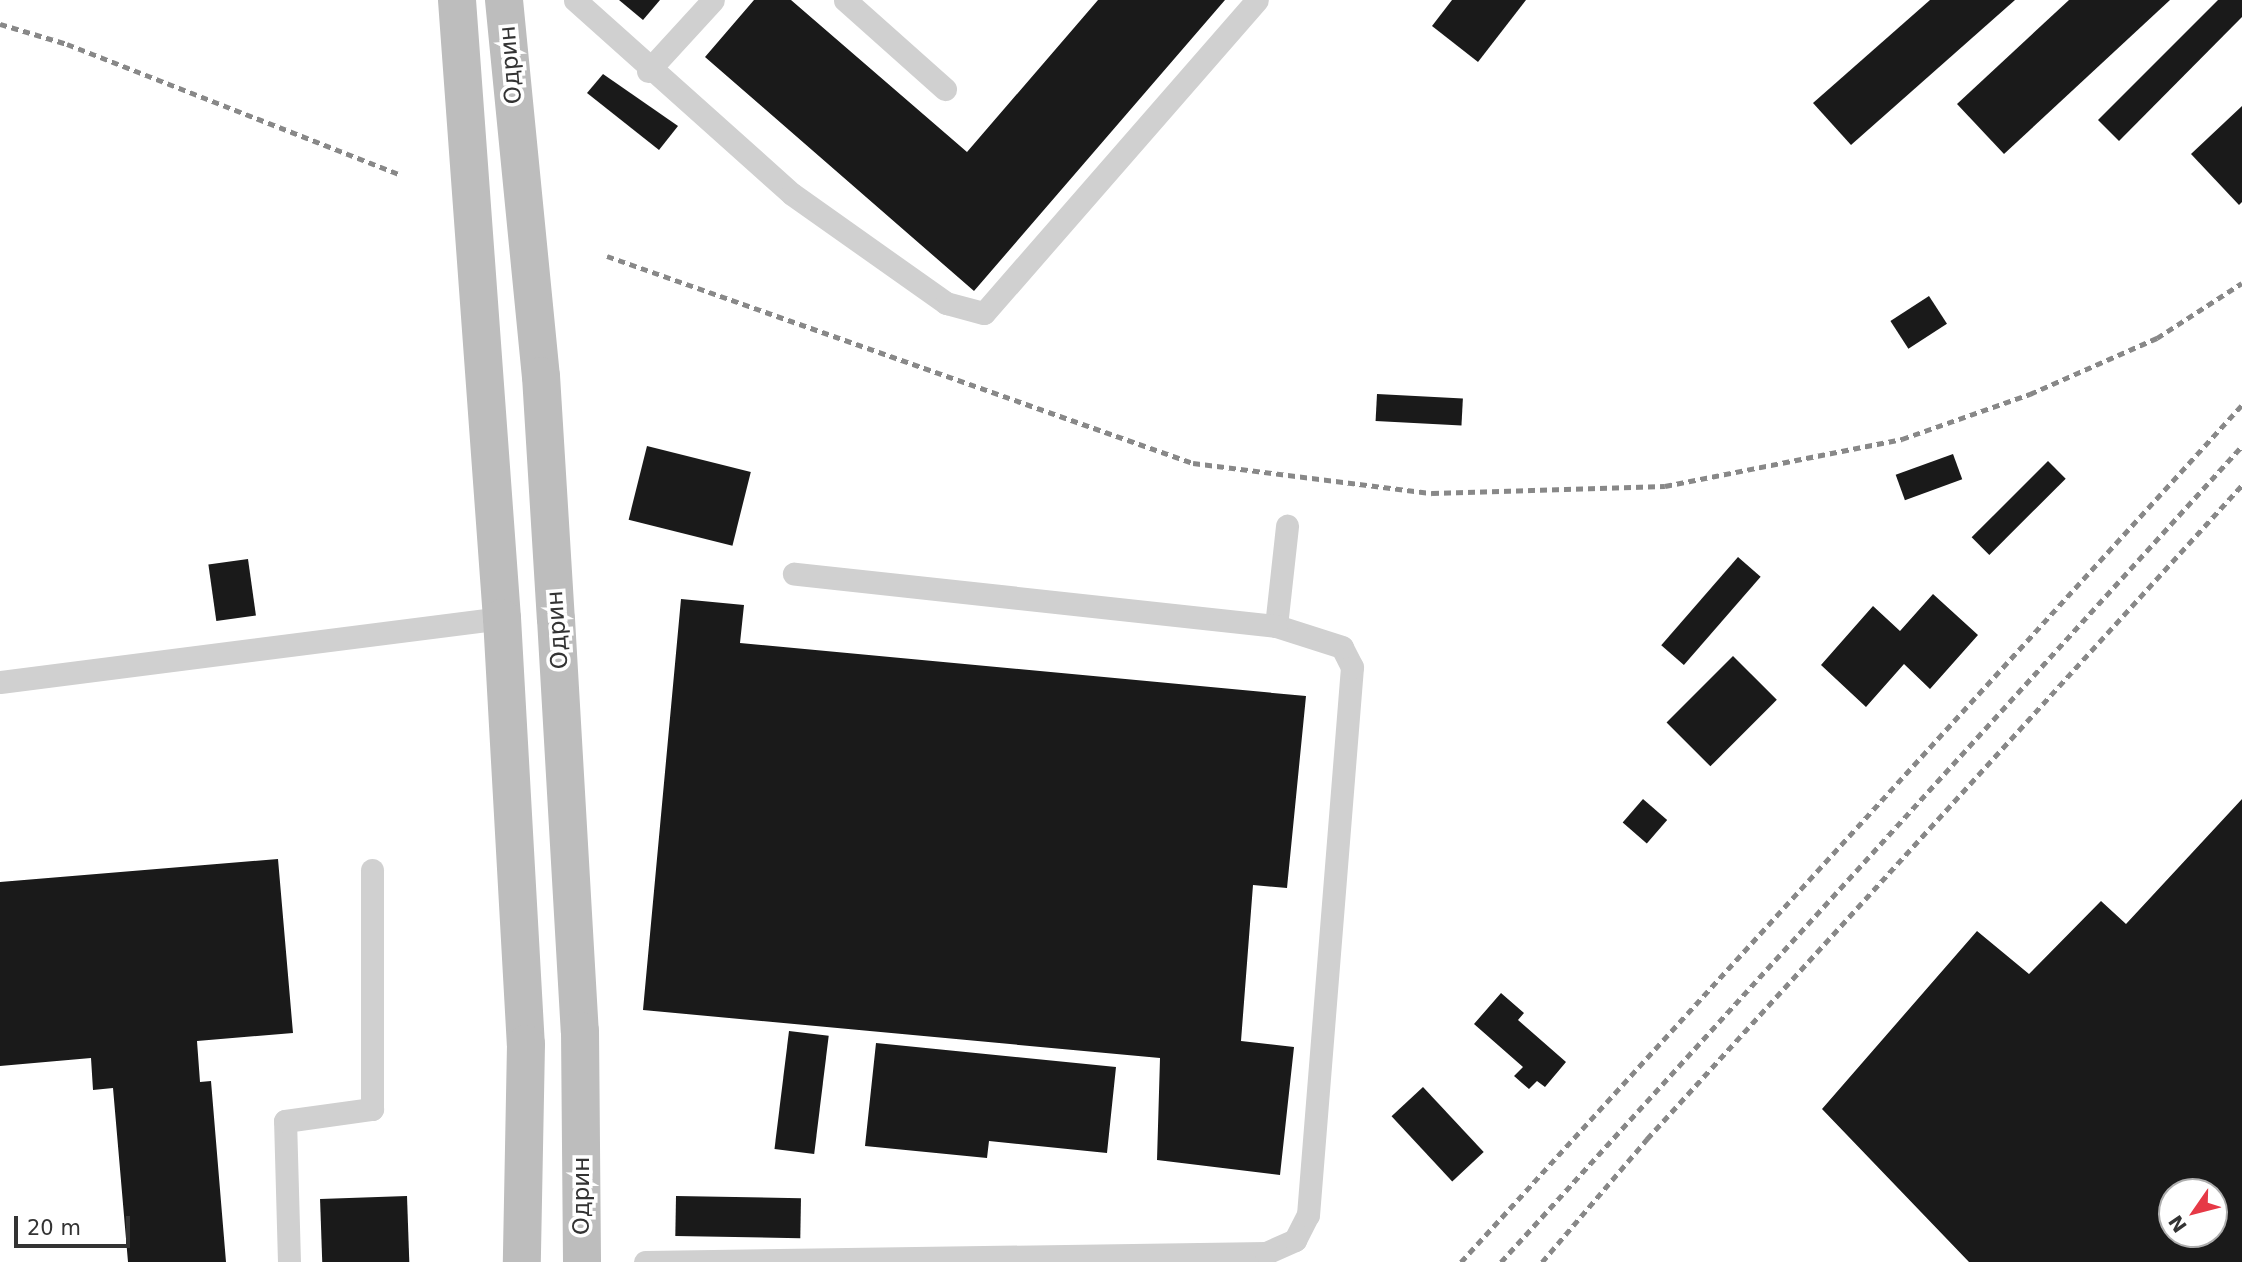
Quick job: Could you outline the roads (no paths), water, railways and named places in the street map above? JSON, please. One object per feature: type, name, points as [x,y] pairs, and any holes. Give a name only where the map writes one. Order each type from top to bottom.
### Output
[{"type":"main road","points":[[457,0],[502,618],[526,1044],[522,1262]]},
{"type":"main road","name":"Одрин","points":[[504,0],[541,376],[562,702],[580,1031],[582,1262]]},
{"type":"lane","points":[[575,0],[648,71],[792,194],[946,303],[984,313],[1257,0]]},
{"type":"lane","points":[[648,71],[713,0]]},
{"type":"lane","points":[[845,0],[945,89]]},
{"type":"lane","points":[[1276,626],[1287,526]]},
{"type":"lane","points":[[645,1262],[1266,1253],[1296,1240],[1308,1215],[1352,667],[1342,647],[1276,626],[794,574]]},
{"type":"lane","points":[[0,682],[460,619],[502,618]]},
{"type":"lane","points":[[289,1262],[285,1121],[372,1109],[372,870]]},
{"type":"railway","points":[[0,24],[67,44],[399,174]]},
{"type":"railway","points":[[607,256],[1193,463],[1432,493],[1665,486],[1902,439],[2030,394],[2157,338],[2242,283]]},
{"type":"railway","points":[[1461,1262],[2242,405]]},
{"type":"railway","points":[[1501,1262],[2242,446]]},
{"type":"railway","points":[[1542,1262],[1647,1139],[2242,485]]}]
